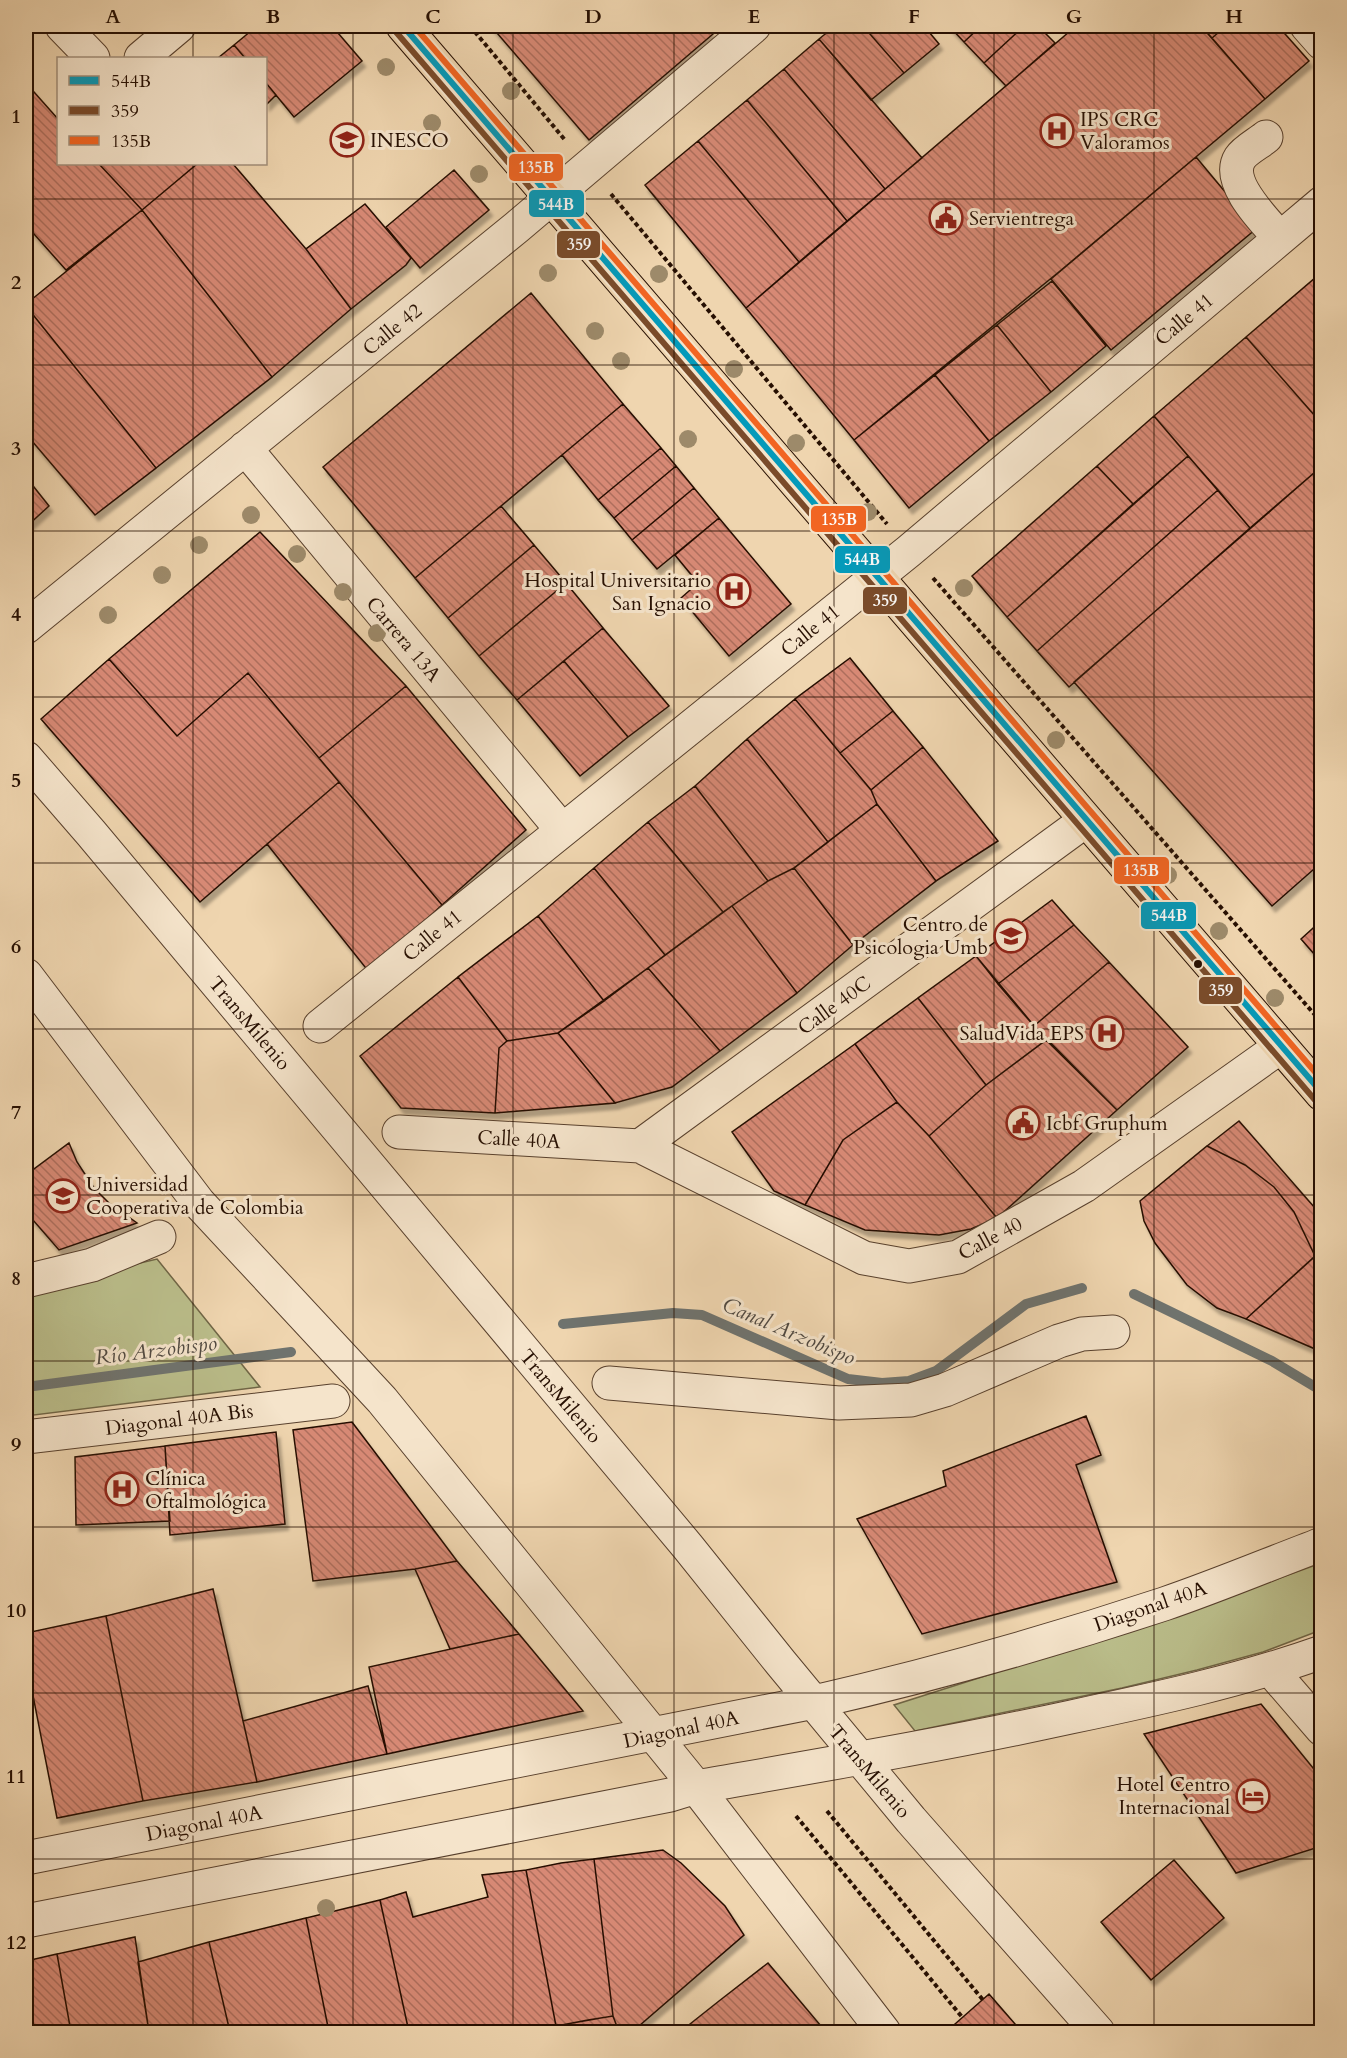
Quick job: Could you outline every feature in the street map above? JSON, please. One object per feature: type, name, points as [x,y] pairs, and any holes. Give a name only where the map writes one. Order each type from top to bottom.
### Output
[{"type":"main road","points":[[403,26],[1322,1094]]},
{"type":"street","points":[[63,26],[92,57]]},
{"type":"street","points":[[142,57],[179,26]]},
{"type":"street","name":"Calle 42","points":[[26,627],[552,198],[754,26]]},
{"type":"street","points":[[1307,26],[1322,43]]},
{"type":"street","points":[[1266,137],[1240,158],[1236,175],[1239,186],[1280,238]]},
{"type":"street","name":"Calle 41","points":[[320,1026],[876,577],[1322,203]]},
{"type":"street","name":"Carrera 13A","points":[[245,448],[562,830]]},
{"type":"street","name":"TransMilenio","points":[[26,758],[650,1501],[859,1757],[1098,2032]]},
{"type":"street","name":"Calle 40C","points":[[640,1146],[1085,821]]},
{"type":"street","points":[[26,975],[199,1203],[382,1400],[696,1786],[884,2032]]},
{"type":"street","name":"Calle 40","points":[[640,1146],[864,1258],[909,1266],[958,1257],[1084,1186],[1280,1047]]},
{"type":"street","name":"Calle 40A","points":[[399,1132],[640,1146]]},
{"type":"street","points":[[26,1281],[92,1265],[159,1237]]},
{"type":"street","points":[[609,1383],[839,1404],[911,1400],[945,1390],[1059,1341],[1082,1334],[1113,1332]]},
{"type":"street","name":"Diagonal 40A Bis","points":[[26,1437],[333,1401]]},
{"type":"street","name":"Diagonal 40A","points":[[26,1858],[814,1702],[928,1674],[1165,1603],[1322,1544]]},
{"type":"street","points":[[26,1921],[670,1795],[696,1786],[859,1757],[892,1754],[1049,1722],[1185,1693],[1271,1670],[1322,1652]]},
{"type":"street","points":[[1271,1670],[1322,1729]]},
{"type":"path","points":[[827,1811],[982,2000]]},
{"type":"path","points":[[796,1816],[962,2017]]},
{"type":"green space","points":[[157,1259],[260,1387],[26,1416],[26,1290]]},
{"type":"green space","points":[[1321,1563],[1321,1630],[1263,1652],[1122,1688],[915,1731],[894,1705],[1192,1610]]},
{"type":"building","points":[[257,26],[332,26],[362,61],[294,117],[267,84],[267,57],[244,57],[234,45]]},
{"type":"building","points":[[491,26],[705,26],[713,34],[589,140]]},
{"type":"building","points":[[835,26],[863,26],[904,73],[871,100],[819,39]]},
{"type":"building","points":[[863,26],[924,26],[939,44],[904,73]]},
{"type":"building","points":[[949,26],[981,26],[964,42]]},
{"type":"building","points":[[981,26],[1024,26],[984,63],[964,42]]},
{"type":"building","points":[[1024,26],[1038,26],[1055,43],[1006,86],[984,63]]},
{"type":"building","points":[[1076,26],[1201,26],[1265,99],[854,440],[746,308]]},
{"type":"building","points":[[1201,26],[1226,26],[1212,38]]},
{"type":"building","points":[[1226,26],[1278,26],[1309,61],[1265,99],[1212,38]]},
{"type":"building","points":[[819,39],[922,158],[885,189],[784,69]]},
{"type":"building","points":[[234,45],[244,57],[219,57]]},
{"type":"building","points":[[784,69],[885,189],[847,221],[747,100]]},
{"type":"building","points":[[26,83],[57,118],[57,165],[100,165],[142,210],[66,270],[26,225]]},
{"type":"building","points":[[267,84],[276,95],[267,104]]},
{"type":"building","points":[[747,100],[847,221],[799,262],[698,141]]},
{"type":"building","points":[[698,141],[799,262],[746,308],[645,185]]},
{"type":"building","points":[[1196,157],[1256,229],[1111,350],[1051,279]]},
{"type":"building","points":[[100,165],[196,165],[142,210]]},
{"type":"building","points":[[196,165],[234,165],[306,249],[351,309],[272,377],[142,210]]},
{"type":"building","points":[[454,170],[489,210],[420,268],[386,227]]},
{"type":"building","points":[[365,204],[411,258],[406,265],[351,309],[306,249]]},
{"type":"building","points":[[142,210],[272,377],[156,468],[26,306]]},
{"type":"building","points":[[1322,272],[1322,424],[1246,337]]},
{"type":"building","points":[[1052,281],[1106,346],[1051,392],[997,325]]},
{"type":"building","points":[[531,293],[623,404],[415,578],[323,467]]},
{"type":"building","points":[[26,306],[156,468],[95,515],[26,434]]},
{"type":"building","points":[[997,325],[1051,392],[989,441],[935,375]]},
{"type":"building","points":[[1246,337],[1322,424],[1322,466],[1250,528],[1154,416]]},
{"type":"building","points":[[935,375],[989,441],[909,508],[854,440]]},
{"type":"building","points":[[623,404],[661,448],[598,500],[562,455]]},
{"type":"building","points":[[1154,416],[1188,456],[1133,504],[1097,466]]},
{"type":"building","points":[[661,448],[676,466],[614,518],[598,500]]},
{"type":"building","points":[[1188,456],[1218,490],[1037,651],[1007,617]]},
{"type":"building","points":[[676,466],[694,488],[632,540],[614,518]]},
{"type":"building","points":[[1097,466],[1133,504],[1007,617],[972,576]]},
{"type":"building","points":[[1322,466],[1322,862],[1272,906],[1074,682]]},
{"type":"building","points":[[26,477],[49,506],[26,527]]},
{"type":"building","points":[[694,488],[719,518],[657,569],[632,540]]},
{"type":"building","points":[[1218,490],[1250,528],[1069,687],[1037,651]]},
{"type":"building","points":[[501,506],[534,545],[448,618],[415,578]]},
{"type":"building","name":"Hospital Universitario San Ignacio","points":[[719,518],[791,604],[729,656],[681,598],[698,583],[675,555]]},
{"type":"building","points":[[260,532],[406,686],[319,758],[248,673],[177,736],[109,659]]},
{"type":"building","points":[[534,545],[566,583],[479,656],[448,618]]},
{"type":"building","points":[[566,583],[603,628],[517,700],[479,656]]},
{"type":"building","points":[[603,628],[669,706],[628,737],[564,661]]},
{"type":"building","points":[[850,658],[893,711],[840,753],[795,699]]},
{"type":"building","points":[[109,659],[177,736],[248,673],[339,782],[200,902],[41,719]]},
{"type":"building","points":[[564,661],[628,737],[580,776],[517,700]]},
{"type":"building","points":[[406,686],[526,830],[442,905],[319,758]]},
{"type":"building","points":[[795,699],[871,790],[877,804],[828,842],[747,739]]},
{"type":"building","points":[[893,711],[923,747],[871,790],[840,753]]},
{"type":"building","points":[[747,739],[828,842],[794,868],[768,881],[695,786]]},
{"type":"building","points":[[923,747],[998,841],[936,881],[877,804],[871,790]]},
{"type":"building","points":[[339,782],[442,905],[369,972],[267,844]]},
{"type":"building","points":[[695,786],[768,881],[723,912],[648,822]]},
{"type":"building","points":[[877,804],[936,881],[853,945],[794,868]]},
{"type":"building","points":[[648,822],[723,912],[665,955],[594,868]]},
{"type":"building","points":[[594,868],[665,955],[604,1001],[538,916]]},
{"type":"building","points":[[794,868],[853,945],[797,993],[732,906],[768,881]]},
{"type":"building","points":[[1052,900],[1074,925],[998,984],[976,956]]},
{"type":"building","points":[[732,906],[797,993],[720,1051],[648,968]]},
{"type":"building","points":[[538,916],[604,1001],[558,1033],[507,1041],[458,977]]},
{"type":"building","points":[[1322,920],[1322,963],[1301,939]]},
{"type":"building","points":[[1074,925],[1109,962],[1034,1026],[998,984]]},
{"type":"building","points":[[976,956],[1046,1040],[986,1085],[918,998]]},
{"type":"building","name":"SaludVida EPS","points":[[1109,962],[1188,1047],[1117,1110],[1034,1026]]},
{"type":"building","points":[[648,968],[720,1051],[672,1087],[615,1103],[558,1033]]},
{"type":"building","points":[[458,977],[507,1041],[499,1048],[495,1113],[401,1108],[360,1056]]},
{"type":"building","points":[[918,998],[986,1085],[929,1136],[897,1102],[855,1044]]},
{"type":"building","points":[[558,1033],[615,1103],[495,1113],[499,1048],[507,1041]]},
{"type":"building","name":"Icbf Gruphum","points":[[1046,1040],[1117,1110],[997,1218],[929,1136],[986,1085]]},
{"type":"building","points":[[855,1044],[897,1102],[843,1140],[805,1205],[774,1191],[732,1132]]},
{"type":"building","points":[[897,1102],[929,1136],[997,1218],[971,1229],[939,1235],[865,1230],[805,1205],[843,1140]]},
{"type":"building","points":[[1239,1121],[1322,1216],[1322,1250],[1315,1256],[1294,1212],[1274,1187],[1245,1165],[1207,1146]]},
{"type":"building","name":"Universidad Cooperativa de Colombia","points":[[69,1143],[77,1162],[94,1188],[109,1203],[137,1223],[59,1250],[26,1212],[26,1175]]},
{"type":"building","points":[[1207,1146],[1245,1165],[1274,1187],[1294,1212],[1315,1256],[1246,1319],[1217,1308],[1187,1285],[1155,1243],[1144,1221],[1140,1201]]},
{"type":"building","points":[[1322,1250],[1322,1352],[1246,1319]]},
{"type":"building","points":[[1086,1416],[1101,1455],[1076,1465],[1117,1582],[922,1634],[857,1519],[946,1486],[943,1471]]},
{"type":"building","points":[[352,1422],[457,1561],[415,1569],[313,1581],[293,1430]]},
{"type":"building","points":[[276,1432],[285,1524],[170,1535],[165,1446]]},
{"type":"building","name":"Clínica Oftalmológica","points":[[165,1446],[170,1521],[76,1525],[75,1457]]},
{"type":"building","points":[[457,1561],[519,1634],[450,1649],[415,1569]]},
{"type":"building","points":[[213,1589],[257,1782],[143,1801],[106,1616]]},
{"type":"building","points":[[106,1616],[143,1801],[57,1818],[26,1660],[26,1633]]},
{"type":"building","points":[[519,1634],[583,1711],[387,1754],[369,1667]]},
{"type":"building","points":[[368,1686],[387,1754],[257,1782],[243,1721]]},
{"type":"building","name":"Hotel Centro Internacional","points":[[1261,1704],[1322,1779],[1322,1846],[1236,1873],[1144,1734]]},
{"type":"building","points":[[663,1850],[681,1863],[725,1906],[744,1935],[632,2032],[619,2032],[613,2016],[594,1859]]},
{"type":"building","points":[[594,1859],[613,2016],[556,2026],[526,1870]]},
{"type":"building","points":[[1174,1860],[1224,1918],[1151,1980],[1101,1922]]},
{"type":"building","points":[[526,1870],[556,2026],[524,2032],[409,2032],[380,1900],[406,1892],[413,1917],[488,1897],[482,1875]]},
{"type":"building","points":[[380,1900],[409,2032],[329,2032],[306,1918]]},
{"type":"building","points":[[306,1918],[329,2032],[230,2032],[209,1942]]},
{"type":"building","points":[[135,1937],[149,2032],[71,2032],[57,1954]]},
{"type":"building","points":[[209,1942],[230,2032],[149,2032],[138,1962]]},
{"type":"building","points":[[57,1954],[71,2032],[26,2032],[26,1961]]},
{"type":"building","points":[[768,1963],[826,2032],[680,2032],[719,2001]]},
{"type":"building","points":[[989,1994],[1022,2032],[962,2032],[955,2024]]},
{"type":"building","points":[[613,2016],[619,2032],[525,2032],[588,2020]]},
{"type":"waterway","name":"Canal Arzobispo","points":[[563,1324],[673,1313],[702,1315],[848,1379],[882,1383],[909,1381],[936,1371],[1026,1304],[1082,1288]]},
{"type":"waterway","name":"Canal Arzobispo","points":[[1134,1294],[1272,1361],[1322,1391]]},
{"type":"waterway","name":"Río Arzobispo","points":[[26,1387],[291,1352]]},
{"type":"transit line","name":"544B","points":[[403,26],[1322,1093]]},
{"type":"transit line","name":"135B","points":[[414,26],[1322,1080]]},
{"type":"transit line","name":"359","points":[[396,32],[1315,1100]]},
{"type":"place","name":"IPS CRC Valoramos","points":[[1057,131]]},
{"type":"place","name":"INESCO","points":[[347,140]]},
{"type":"place","name":"Servientrega","points":[[946,218]]},
{"type":"place","name":"Hospital Universitario San Ignacio","points":[[734,591]]},
{"type":"place","name":"Centro de Psicologia Umb","points":[[1011,936]]},
{"type":"place","name":"SaludVida EPS","points":[[1107,1033]]},
{"type":"place","name":"Icbf Gruphum","points":[[1023,1123]]},
{"type":"place","name":"Universidad Cooperativa de Colombia","points":[[63,1196]]},
{"type":"place","name":"Clínica Oftalmológica","points":[[122,1489]]},
{"type":"place","name":"Hotel Centro Internacional","points":[[1253,1796]]}]
